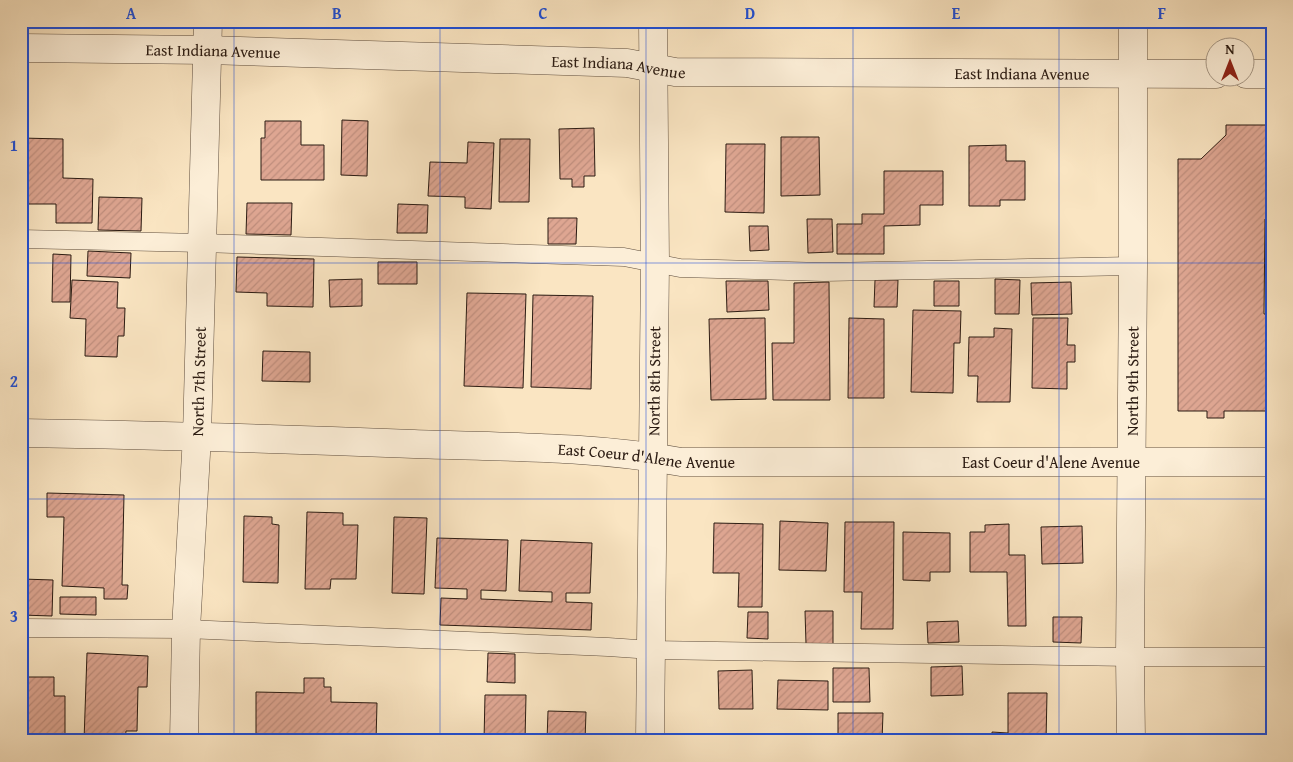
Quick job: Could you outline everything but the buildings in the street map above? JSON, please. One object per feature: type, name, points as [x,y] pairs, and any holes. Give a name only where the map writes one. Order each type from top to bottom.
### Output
[{"type":"street","name":"North 7th Street","points":[[184,741],[186,630],[197,436],[208,21]]},
{"type":"street","name":"North 8th Street","points":[[650,741],[654,263],[653,21]]},
{"type":"street","name":"North 9th Street","points":[[1131,741],[1133,21]]},
{"type":"street","name":"East Indiana Avenue","points":[[21,48],[208,50],[626,62],[675,72],[1206,74]]},
{"type":"street","points":[[1256,74],[1272,74]]},
{"type":"street","name":"East Coeur d'Alene Avenue","points":[[21,433],[197,436],[574,449],[681,462],[1272,462]]},
{"type":"lane","points":[[21,239],[624,257],[680,268],[824,272],[1133,266]]},
{"type":"lane","points":[[21,628],[186,630],[652,650],[1130,657],[1272,657]]}]
